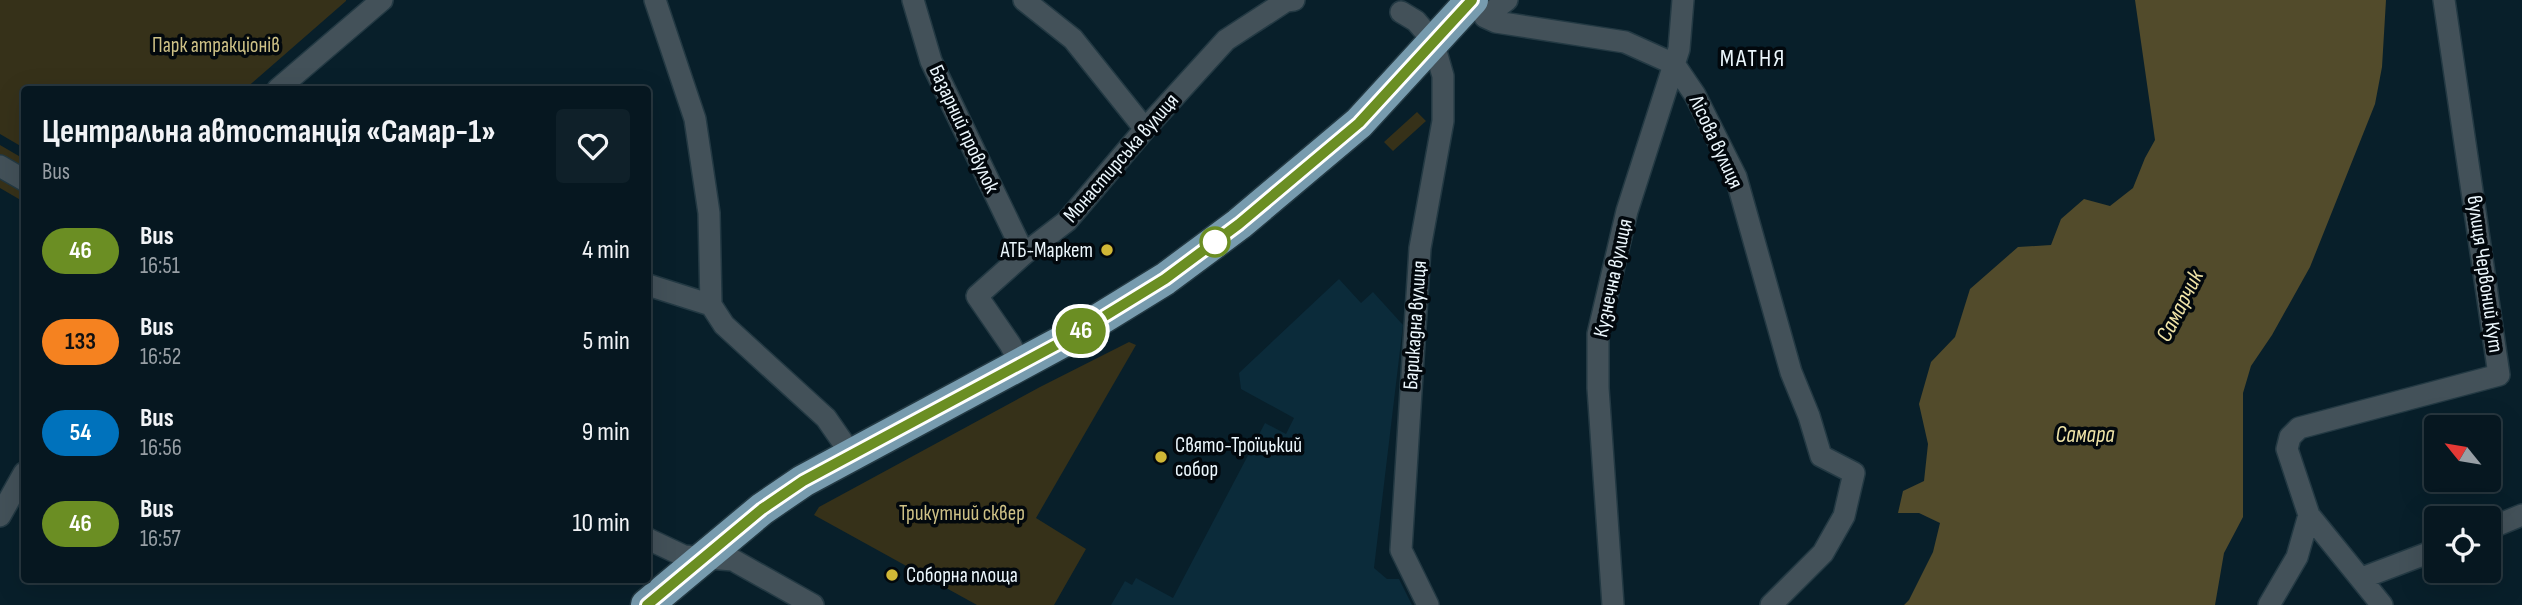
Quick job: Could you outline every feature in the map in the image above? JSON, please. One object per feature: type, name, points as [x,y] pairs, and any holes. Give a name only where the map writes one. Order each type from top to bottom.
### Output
[{"type":"highway","points":[[647,605],[762,509],[803,481],[1134,300],[1239,224],[1359,123],[1433,41],[1477,6]]},
{"type":"street","points":[[281,86],[353,22],[382,0]]},
{"type":"street","points":[[655,0],[695,119],[709,214],[711,305],[724,326],[826,418],[851,454]]},
{"type":"street","name":"Базарний провулок","points":[[913,0],[931,61],[1024,254]]},
{"type":"street","points":[[1024,0],[1073,39],[1145,129]]},
{"type":"street","name":"Монастирська вулиця","points":[[1020,363],[977,296],[1024,254],[1067,221],[1145,129],[1226,40],[1286,1],[1294,0]]},
{"type":"street","points":[[1477,6],[1507,0]]},
{"type":"street","name":"Кузнечна вулиця","points":[[1613,605],[1598,388],[1598,334],[1627,211],[1679,49],[1683,0]]},
{"type":"street","name":"вулиця Червоний Кут","points":[[2382,605],[2309,516],[2287,449],[2290,437],[2299,428],[2499,375],[2444,0]]},
{"type":"street","points":[[1477,6],[1496,22],[1625,42],[1674,64]]},
{"type":"street","points":[[1401,12],[1416,20],[1433,41]]},
{"type":"street","name":"Барикадна вулиця","points":[[1429,605],[1401,550],[1420,248],[1443,121],[1443,76],[1433,41]]},
{"type":"street","name":"Лісова вулиця","points":[[1674,64],[1695,95],[1736,177],[1791,372],[1810,416],[1821,456],[1854,473],[1844,516],[1823,553],[1772,605]]},
{"type":"street","points":[[0,166],[21,178]]},
{"type":"street","points":[[651,286],[711,305]]},
{"type":"street","points":[[0,516],[21,478]]},
{"type":"street","points":[[2501,524],[2522,515]]},
{"type":"street","points":[[2269,605],[2297,556],[2309,516]]},
{"type":"street","points":[[651,540],[684,556],[733,560],[814,605]]},
{"type":"street","points":[[2362,578],[2424,555]]},
{"type":"shaded area","points":[[1339,279],[1361,303],[1373,292],[1403,325],[1374,568],[1387,579],[1399,579],[1412,605],[1111,605],[1125,581],[1132,585],[1136,578],[1173,598],[1265,423],[1286,434],[1294,418],[1241,389],[1239,373]]},
{"type":"green space","name":"Парк атракціонів","points":[[0,0],[346,0],[248,86],[21,86],[21,146],[0,134]]},
{"type":"green space","points":[[1417,112],[1426,121],[1393,151],[1384,142]]},
{"type":"green space","points":[[0,145],[21,157],[21,170],[0,158]]},
{"type":"green space","points":[[0,173],[21,185],[21,200],[0,188]]},
{"type":"green space","name":"Трикутний сквер","points":[[1129,342],[1136,345],[1036,518],[1086,549],[1054,605],[977,605],[814,515],[819,507]]},
{"type":"water","name":"Самара","points":[[2135,0],[2386,0],[2382,67],[2375,104],[2310,267],[2272,335],[2251,366],[2243,393],[2243,517],[2224,553],[2215,605],[1904,605],[1933,552],[1940,523],[1919,513],[1898,513],[1903,491],[1924,481],[1928,444],[1919,404],[1931,362],[1955,337],[1970,289],[2018,247],[2051,245],[2061,219],[2084,199],[2110,206],[2133,188],[2155,140]]},
{"type":"bus line","name":"46","points":[[647,605],[762,509],[803,481],[1069,338],[1165,279],[1294,180],[1359,123],[1472,0]]},
{"type":"place","name":"АТБ-Маркет","points":[[1107,250]]},
{"type":"place","name":"Свято-Троїцький собор","points":[[1161,457]]},
{"type":"place","name":"Соборна площа","points":[[892,575]]},
{"type":"district","name":"МАТНЯ","points":[[1753,58]]},
{"type":"water label","name":"Самарчик","points":[[2180,306]]}]
